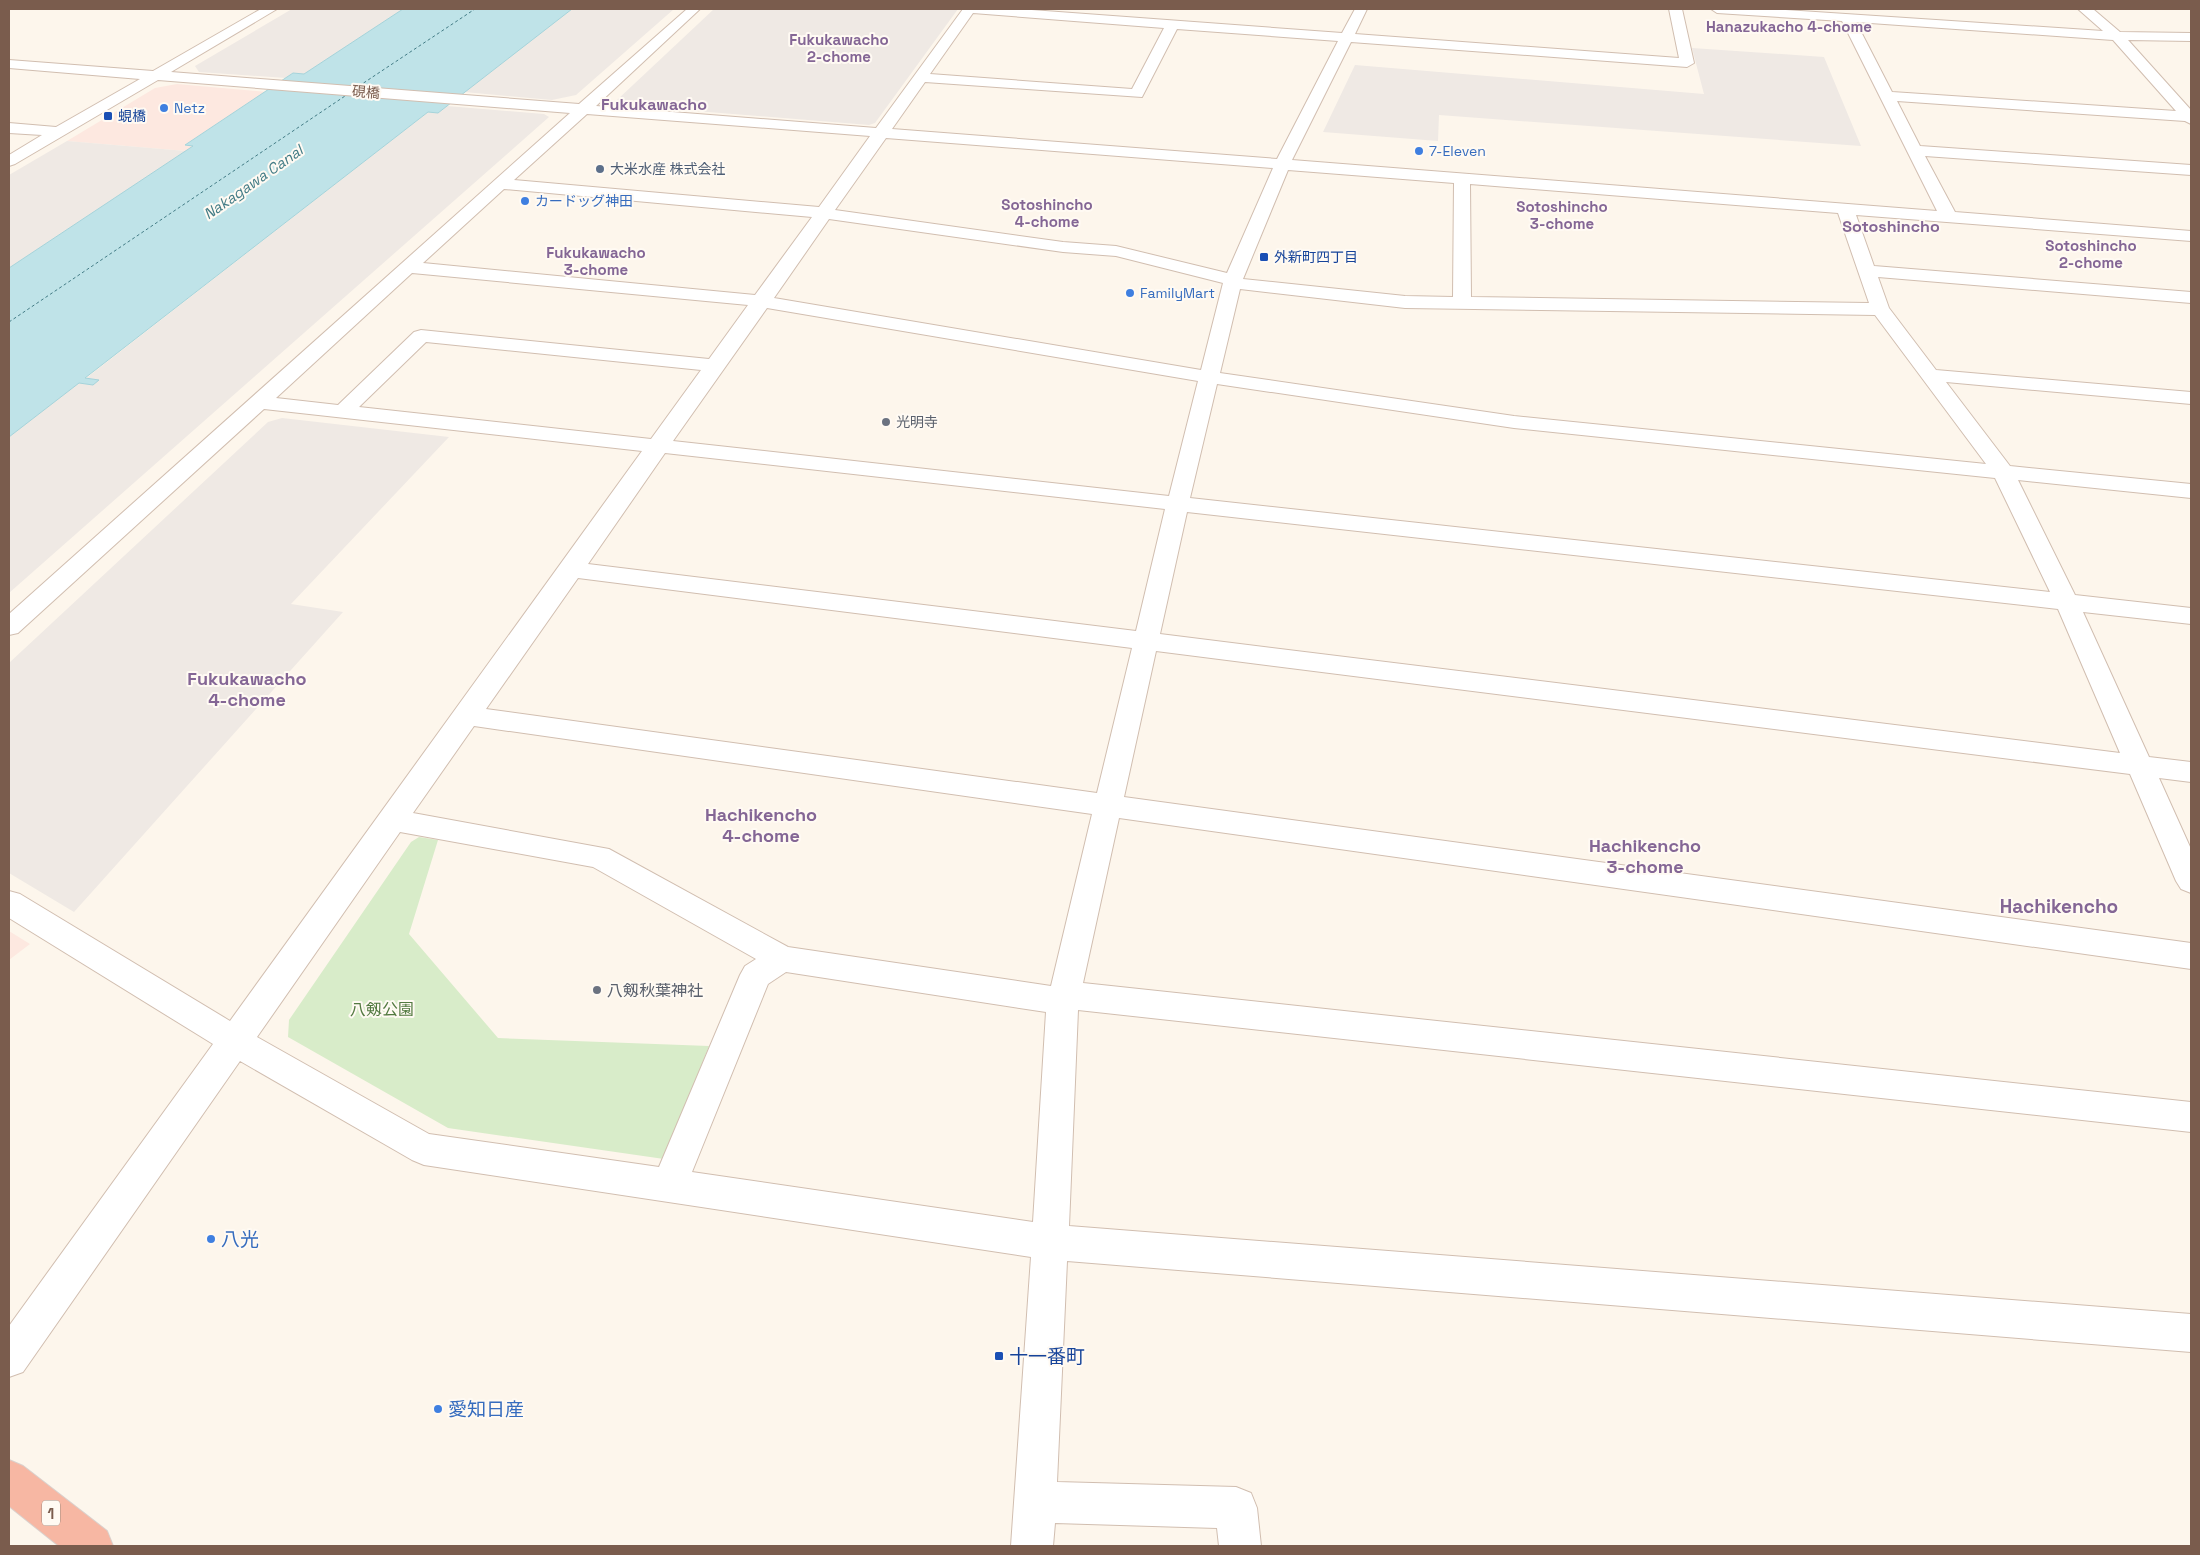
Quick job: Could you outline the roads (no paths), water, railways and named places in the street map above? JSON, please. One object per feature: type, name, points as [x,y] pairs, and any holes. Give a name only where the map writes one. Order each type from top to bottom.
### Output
[{"type":"highway","name":"1","points":[[9,1480],[92,1546]]},
{"type":"street","points":[[9,161],[270,9]]},
{"type":"street","points":[[9,627],[694,9]]},
{"type":"street","points":[[9,1358],[969,9],[1687,63],[1676,9]]},
{"type":"street","points":[[1032,1546],[1064,998],[1178,503],[1233,281],[1283,164],[1361,9]]},
{"type":"street","points":[[1717,9],[2117,36],[2191,37]]},
{"type":"street","points":[[2085,9],[2117,36],[2190,118]]},
{"type":"street","points":[[1847,18],[1948,216]]},
{"type":"street","points":[[920,77],[1137,94],[1172,25]]},
{"type":"street","name":"硯橋","points":[[9,64],[2191,236]]},
{"type":"street","points":[[1887,96],[2190,118]]},
{"type":"street","points":[[9,128],[59,132]]},
{"type":"street","points":[[1914,150],[2191,170]]},
{"type":"street","points":[[1462,178],[1462,303]]},
{"type":"street","points":[[499,184],[824,213],[1063,246],[1116,251],[1233,281],[1405,302],[1880,309]]},
{"type":"street","points":[[1845,208],[1880,309],[2004,472],[2067,603],[2191,882]]},
{"type":"street","points":[[408,267],[761,301],[1209,377],[1514,422],[2191,491]]},
{"type":"street","points":[[1867,271],[2191,297]]},
{"type":"street","points":[[343,411],[421,336],[715,366]]},
{"type":"street","points":[[1930,375],[2191,398]]},
{"type":"street","points":[[259,402],[2191,616]]},
{"type":"street","points":[[570,569],[2191,772]]},
{"type":"street","points":[[466,716],[2191,956]]},
{"type":"street","points":[[392,820],[598,857],[782,959],[1064,998],[2191,1117]]},
{"type":"street","points":[[9,903],[235,1041],[424,1149],[1051,1242],[2191,1333]]},
{"type":"street","points":[[669,1185],[756,974],[782,959]]},
{"type":"street","points":[[1036,1502],[1236,1508],[1240,1546]]},
{"type":"water","name":"Nakagawa Canal","points":[[403,9],[572,9],[438,113],[428,112],[85,378],[99,380],[93,385],[79,383],[9,437],[9,268],[193,146],[185,145],[293,73],[304,74]]},
{"type":"place","name":"Netz","points":[[164,108]]},
{"type":"place","name":"蜆橋","points":[[108,116]]},
{"type":"place","name":"7-Eleven","points":[[1419,151]]},
{"type":"place","name":"大米水産 株式会社","points":[[600,169]]},
{"type":"place","name":"カードッグ神田","points":[[525,201]]},
{"type":"place","name":"外新町四丁目","points":[[1264,257]]},
{"type":"place","name":"FamilyMart","points":[[1130,293]]},
{"type":"place","name":"光明寺","points":[[886,422]]},
{"type":"place","name":"八剱秋葉神社","points":[[597,990]]},
{"type":"place","name":"八光","points":[[211,1239]]},
{"type":"place","name":"十一番町","points":[[999,1356]]},
{"type":"place","name":"愛知日産","points":[[438,1409]]},
{"type":"district","name":"Hanazukacho 4-chome","points":[[1789,26]]},
{"type":"district","name":"Fukukawacho 2-chome","points":[[839,48]]},
{"type":"district","name":"Fukukawacho","points":[[654,104]]},
{"type":"district","name":"Sotoshincho 4-chome","points":[[1047,212]]},
{"type":"district","name":"Sotoshincho 3-chome","points":[[1562,214]]},
{"type":"district","name":"Sotoshincho","points":[[1891,226]]},
{"type":"district","name":"Sotoshincho 2-chome","points":[[2091,254]]},
{"type":"district","name":"Fukukawacho 3-chome","points":[[596,260]]},
{"type":"district","name":"Fukukawacho 4-chome","points":[[247,688]]},
{"type":"district","name":"Hachikencho 4-chome","points":[[761,824]]},
{"type":"district","name":"Hachikencho 3-chome","points":[[1645,855]]},
{"type":"district","name":"Hachikencho","points":[[2059,906]]},
{"type":"park label","name":"八剱公園","points":[[382,1009]]}]
